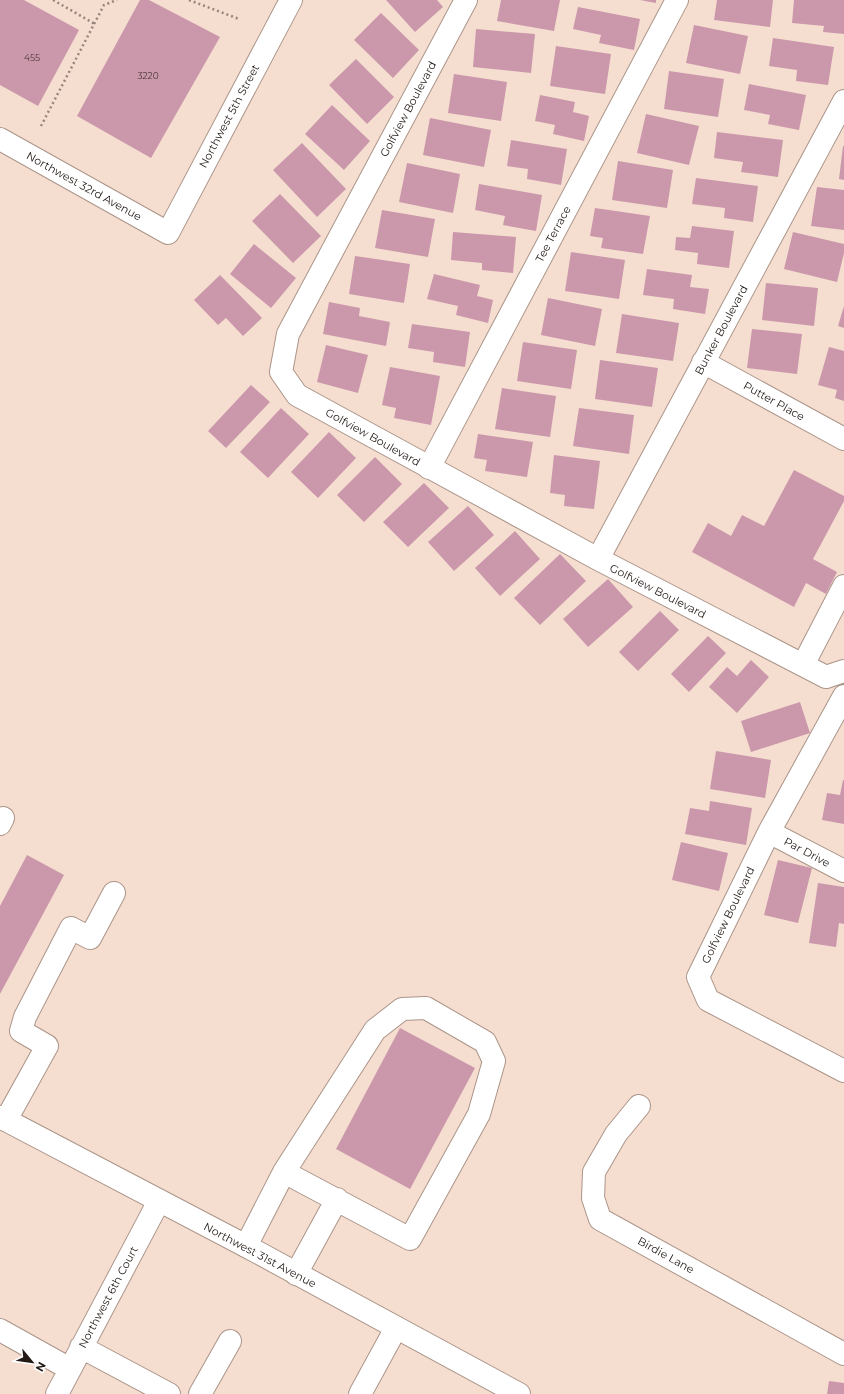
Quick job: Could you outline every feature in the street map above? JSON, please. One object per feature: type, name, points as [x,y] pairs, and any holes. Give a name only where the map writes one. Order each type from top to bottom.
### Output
[{"type":"street","name":"Northwest 5th Street","points":[[168,233],[291,0]]},
{"type":"street","name":"Golfview Boulevard","points":[[466,0],[288,334],[281,372],[297,395],[598,559],[826,677],[844,670]]},
{"type":"street","name":"Tee Terrace","points":[[430,468],[677,0]]},
{"type":"street","name":"Bunker Boulevard","points":[[598,559],[844,101]]},
{"type":"street","name":"Northwest 32rd Avenue","points":[[0,139],[168,233]]},
{"type":"street","name":"Putter Place","points":[[703,362],[844,439]]},
{"type":"street","points":[[803,665],[844,586]]},
{"type":"street","name":"Golfview Boulevard","points":[[844,696],[769,832],[698,977],[708,1000],[844,1071]]},
{"type":"street","name":"Par Drive","points":[[769,832],[844,871]]},
{"type":"street","points":[[3,1118],[47,1046],[21,1031],[25,1017],[71,928],[90,938],[114,893]]},
{"type":"street","points":[[246,1246],[284,1172],[375,1030],[402,1009],[426,1008],[485,1042],[494,1061],[479,1114],[410,1239],[284,1172]]},
{"type":"street","name":"Birdie Lane","points":[[639,1106],[616,1134],[594,1172],[593,1198],[600,1219],[844,1354]]},
{"type":"street","name":"Northwest 31st Avenue","points":[[3,1118],[246,1246],[519,1394]]},
{"type":"street","points":[[296,1274],[337,1199]]},
{"type":"street","name":"Northwest 6th Court","points":[[57,1394],[159,1201]]},
{"type":"street","points":[[360,1394],[396,1328]]},
{"type":"street","points":[[0,1330],[70,1369]]},
{"type":"street","points":[[200,1394],[230,1341]]},
{"type":"street","points":[[82,1347],[169,1394]]},
{"type":"path","points":[[53,0],[95,24]]},
{"type":"path","points":[[41,126],[104,5],[117,0]]},
{"type":"path","points":[[189,0],[239,19]]},
{"type":"building","points":[[0,0],[24,0],[79,30],[38,106],[0,85]]},
{"type":"building","points":[[140,0],[149,0],[220,37],[151,158],[77,116]]},
{"type":"building","points":[[386,0],[437,0],[443,7],[415,32]]},
{"type":"building","points":[[501,0],[560,0],[554,31],[497,21]]},
{"type":"building","points":[[640,0],[656,0],[656,3]]},
{"type":"building","points":[[717,0],[773,0],[770,27],[714,20]]},
{"type":"building","points":[[794,0],[844,0],[844,34],[823,32],[824,26],[792,23]]},
{"type":"building","points":[[578,7],[640,19],[634,50],[599,43],[601,35],[573,29]]},
{"type":"building","points":[[381,13],[419,50],[393,78],[354,40]]},
{"type":"building","points":[[694,25],[748,36],[740,74],[686,63]]},
{"type":"building","points":[[476,29],[535,34],[531,73],[473,67]]},
{"type":"building","points":[[773,38],[834,47],[828,85],[796,81],[797,70],[769,66]]},
{"type":"building","points":[[556,46],[611,54],[605,94],[550,86]]},
{"type":"building","points":[[356,59],[394,97],[367,124],[329,85]]},
{"type":"building","points":[[669,71],[724,79],[718,117],[664,109]]},
{"type":"building","points":[[454,74],[507,82],[501,121],[448,113]]},
{"type":"building","points":[[749,84],[806,95],[799,130],[768,124],[770,115],[744,110]]},
{"type":"building","points":[[540,95],[575,102],[573,112],[589,116],[584,141],[553,134],[555,125],[535,121]]},
{"type":"building","points":[[332,105],[370,141],[344,170],[305,134]]},
{"type":"building","points":[[646,114],[699,126],[689,165],[637,153]]},
{"type":"building","points":[[430,118],[491,130],[484,167],[423,155]]},
{"type":"building","points":[[717,132],[783,140],[778,177],[741,172],[743,162],[714,158]]},
{"type":"building","points":[[511,140],[567,149],[561,185],[527,179],[528,169],[507,166]]},
{"type":"building","points":[[302,143],[346,189],[317,217],[273,170]]},
{"type":"building","points":[[844,146],[844,180],[839,179]]},
{"type":"building","points":[[618,161],[673,170],[667,208],[612,200]]},
{"type":"building","points":[[407,163],[460,174],[453,213],[399,202]]},
{"type":"building","points":[[696,178],[758,186],[753,222],[724,218],[725,208],[692,204]]},
{"type":"building","points":[[479,184],[542,195],[536,231],[503,225],[505,216],[475,210]]},
{"type":"building","points":[[817,187],[844,190],[844,230],[811,226]]},
{"type":"building","points":[[280,194],[321,236],[293,263],[252,221]]},
{"type":"building","points":[[595,208],[650,216],[643,254],[601,248],[603,238],[590,236]]},
{"type":"building","points":[[382,210],[435,219],[428,257],[375,248]]},
{"type":"building","points":[[692,226],[734,231],[729,268],[697,264],[698,253],[675,250],[676,237],[690,238]]},
{"type":"building","points":[[453,232],[516,237],[513,273],[482,270],[482,263],[451,260]]},
{"type":"building","points":[[793,232],[844,244],[844,253],[837,282],[784,269]]},
{"type":"building","points":[[254,244],[296,278],[271,308],[230,274]]},
{"type":"building","points":[[571,252],[625,260],[619,299],[565,291]]},
{"type":"building","points":[[355,256],[410,264],[404,303],[349,294]]},
{"type":"building","points":[[647,269],[692,275],[690,287],[709,289],[705,314],[673,309],[674,299],[643,295]]},
{"type":"building","points":[[434,274],[480,285],[477,296],[493,300],[488,323],[456,315],[458,306],[427,299]]},
{"type":"building","points":[[220,275],[262,318],[243,336],[226,318],[218,325],[194,300]]},
{"type":"building","points":[[766,283],[818,288],[814,326],[762,320]]},
{"type":"building","points":[[548,298],[602,309],[595,346],[541,335]]},
{"type":"building","points":[[329,302],[360,308],[359,316],[390,322],[386,346],[323,334]]},
{"type":"building","points":[[844,306],[844,328],[838,326]]},
{"type":"building","points":[[622,314],[679,323],[673,361],[616,353]]},
{"type":"building","points":[[412,324],[470,332],[465,367],[433,362],[434,352],[408,348]]},
{"type":"building","points":[[752,329],[802,334],[797,374],[747,368]]},
{"type":"building","points":[[523,342],[577,350],[571,389],[517,381]]},
{"type":"building","points":[[326,345],[368,355],[358,393],[317,382]]},
{"type":"building","points":[[829,347],[844,351],[844,401],[835,398],[837,390],[818,385]]},
{"type":"building","points":[[600,360],[658,368],[652,407],[595,399]]},
{"type":"building","points":[[390,367],[440,376],[431,425],[394,418],[396,408],[382,405]]},
{"type":"building","points":[[251,385],[270,402],[226,448],[208,431]]},
{"type":"building","points":[[502,388],[556,396],[550,437],[495,429]]},
{"type":"building","points":[[281,408],[309,434],[268,478],[240,452]]},
{"type":"building","points":[[579,408],[634,415],[629,454],[573,446]]},
{"type":"building","points":[[329,432],[356,458],[318,498],[291,472]]},
{"type":"building","points":[[478,434],[533,442],[527,477],[485,471],[487,460],[474,458]]},
{"type":"building","points":[[554,455],[600,461],[594,509],[564,506],[565,495],[550,493]]},
{"type":"building","points":[[375,457],[402,484],[364,522],[337,495]]},
{"type":"building","points":[[794,470],[844,496],[844,501],[813,559],[837,572],[826,594],[806,583],[794,607],[692,552],[708,523],[731,536],[742,515],[764,526]]},
{"type":"building","points":[[424,483],[449,508],[408,547],[383,522]]},
{"type":"building","points":[[468,506],[494,535],[454,571],[428,542]]},
{"type":"building","points":[[515,531],[540,559],[500,596],[475,568]]},
{"type":"building","points":[[560,554],[586,581],[540,625],[514,598]]},
{"type":"building","points":[[608,579],[633,607],[588,647],[563,619]]},
{"type":"building","points":[[660,611],[679,630],[638,671],[619,652]]},
{"type":"building","points":[[708,636],[726,653],[689,692],[671,674]]},
{"type":"building","points":[[751,660],[769,677],[737,713],[709,687],[727,667],[737,676]]},
{"type":"building","points":[[800,702],[810,733],[751,752],[741,721]]},
{"type":"building","points":[[716,751],[771,760],[765,798],[710,789]]},
{"type":"building","points":[[843,780],[844,824],[822,820],[827,793],[840,795]]},
{"type":"building","points":[[710,801],[752,808],[746,845],[685,834],[690,808],[709,811]]},
{"type":"building","points":[[681,842],[728,853],[719,891],[672,880]]},
{"type":"building","points":[[27,855],[64,875],[0,994],[0,906]]},
{"type":"building","points":[[778,860],[812,868],[798,923],[764,915]]},
{"type":"building","points":[[818,883],[844,887],[844,924],[839,923],[836,947],[809,943]]},
{"type":"building","points":[[400,1028],[475,1068],[410,1189],[336,1149]]},
{"type":"building","points":[[829,1381],[844,1383],[844,1394],[827,1394]]}]
